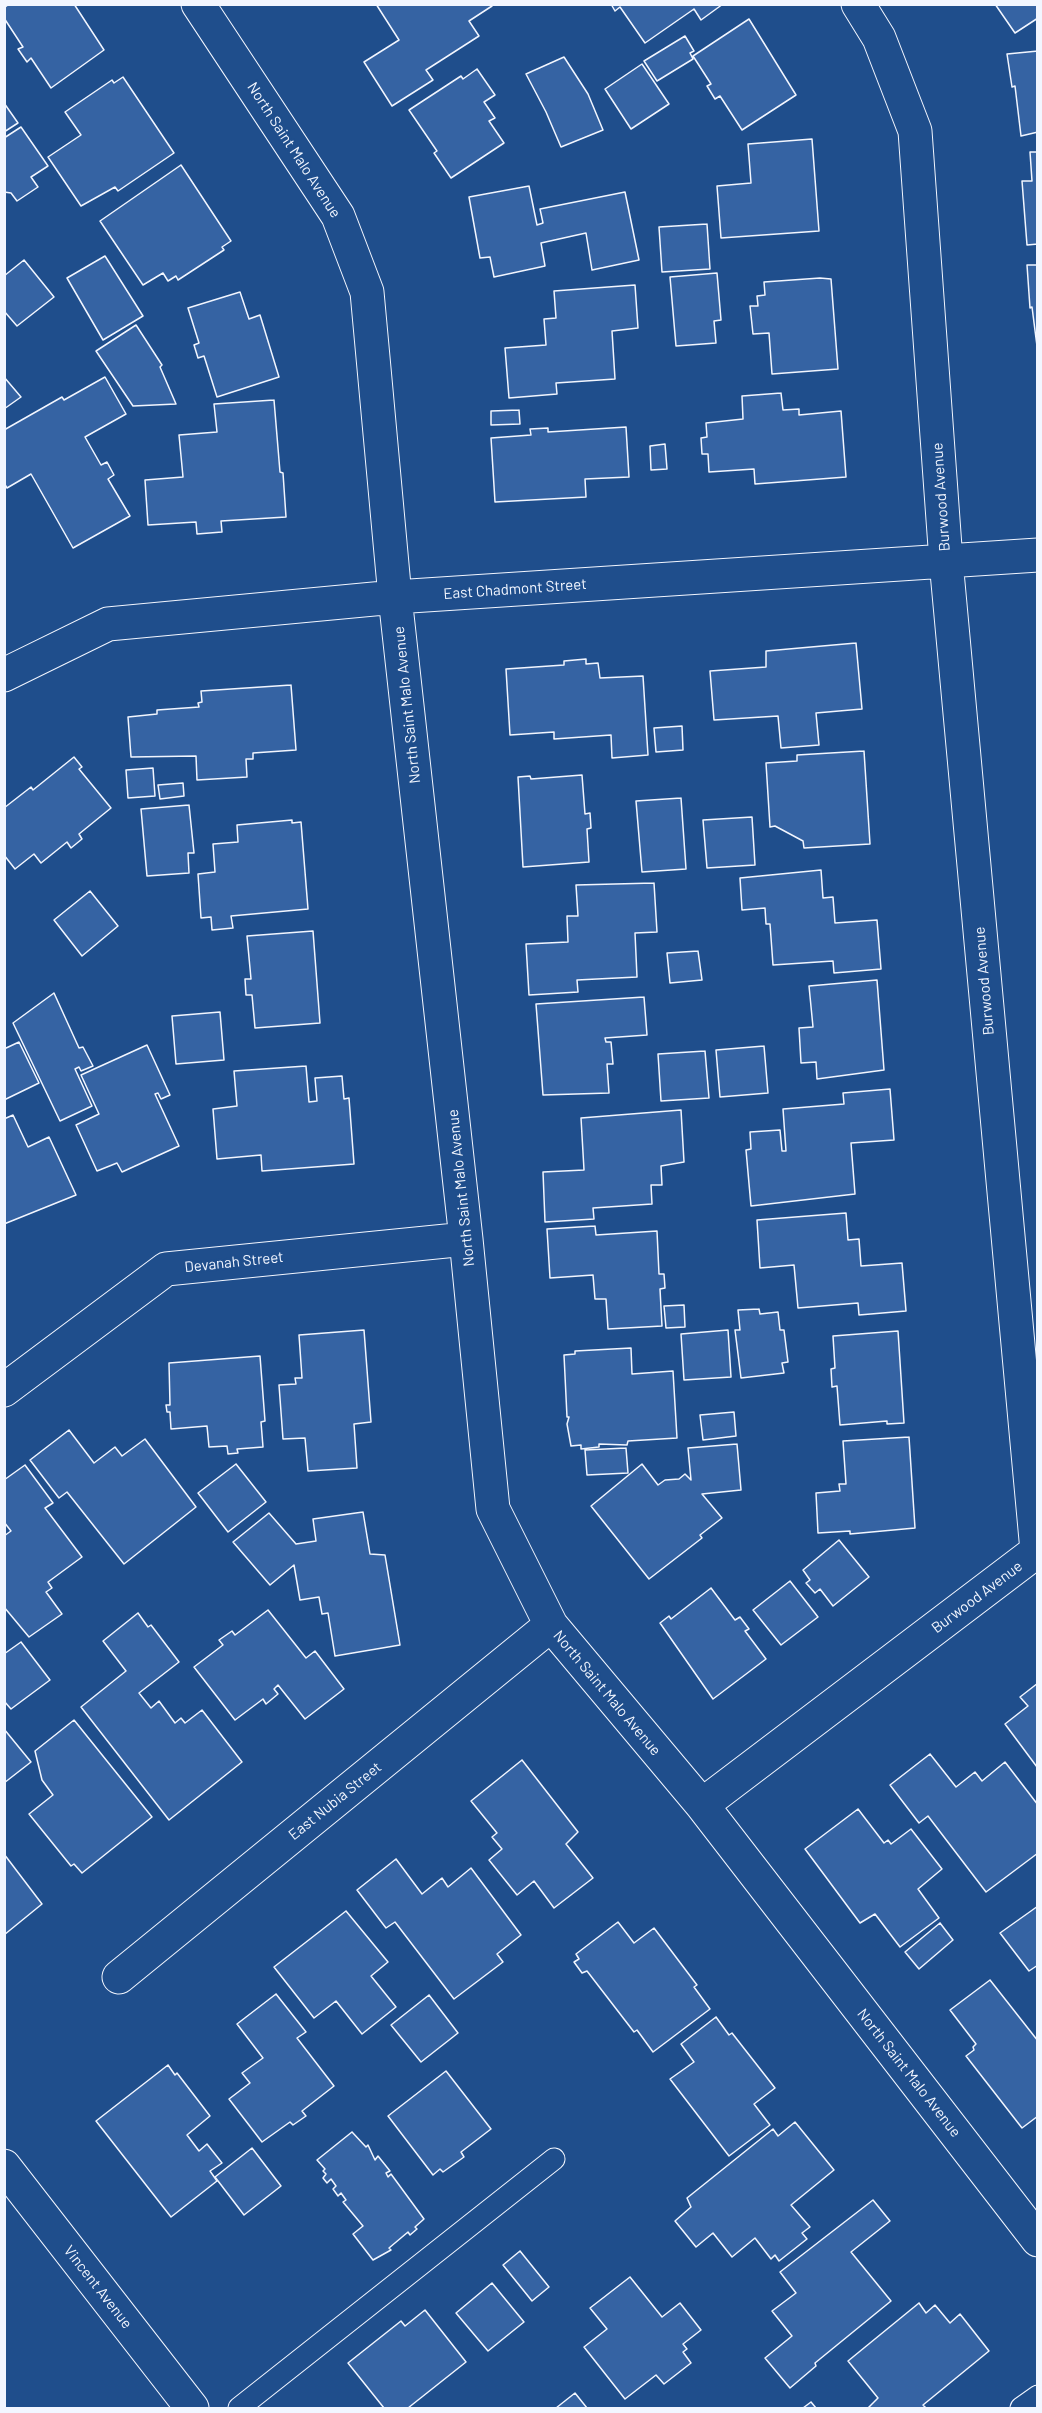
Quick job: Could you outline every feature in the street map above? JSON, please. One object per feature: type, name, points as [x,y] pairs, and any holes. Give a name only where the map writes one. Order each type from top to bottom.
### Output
[{"type":"street","name":"North Saint Malo Avenue","points":[[198,4],[338,216],[367,292],[395,597],[466,1239],[493,1509],[551,1625],[702,1806],[1038,2240]]},
{"type":"street","name":"Burwood Avenue","points":[[702,1806],[1036,1551],[946,561],[915,132],[879,38],[858,4]]},
{"type":"street","name":"East Chadmont Street","points":[[6,672],[108,624],[395,597],[1038,555]]},
{"type":"street","name":"Devanah Street","points":[[4,1390],[166,1269],[466,1239]]},
{"type":"street","name":"East Nubia Street","points":[[119,1977],[551,1625]]},
{"type":"street","name":"Vincent Avenue","points":[[4,2166],[192,2409]]},
{"type":"lane","points":[[239,2409],[554,2159]]},
{"type":"lane","points":[[1021,2409],[1038,2396]]},
{"type":"building","points":[[9,4],[74,4],[104,50],[51,88],[31,58],[27,62],[18,49],[23,47],[4,18],[4,8]]},
{"type":"building","points":[[376,4],[491,4],[492,6],[469,21],[479,36],[426,70],[433,80],[392,106],[364,62],[399,40]]},
{"type":"building","points":[[611,4],[723,4],[701,20],[694,9],[645,43],[620,7],[615,11]]},
{"type":"building","points":[[995,4],[1038,4],[1038,18],[1015,33]]},
{"type":"building","points":[[749,19],[796,95],[742,130],[720,96],[715,99],[707,86],[711,84],[693,56]]},
{"type":"building","points":[[685,36],[694,51],[690,53],[693,59],[657,81],[644,61]]},
{"type":"building","points":[[1038,51],[1038,132],[1021,136],[1015,86],[1012,87],[1007,54]]},
{"type":"building","points":[[564,57],[588,94],[603,130],[561,147],[526,74]]},
{"type":"building","points":[[642,64],[669,104],[631,129],[605,89]]},
{"type":"building","points":[[477,69],[495,95],[484,102],[495,118],[489,121],[504,143],[451,178],[434,153],[437,151],[409,110],[461,76],[463,79]]},
{"type":"building","points":[[123,77],[174,153],[118,191],[115,187],[81,206],[48,157],[81,135],[65,112],[112,80],[114,83]]},
{"type":"building","points":[[4,103],[18,123],[4,132]]},
{"type":"building","points":[[21,127],[48,166],[31,177],[38,187],[17,201],[11,193],[4,192],[4,138]]},
{"type":"building","points":[[812,139],[819,231],[721,238],[717,186],[751,183],[748,144]]},
{"type":"building","points":[[1030,152],[1038,152],[1038,244],[1027,245],[1022,181],[1032,181]]},
{"type":"building","points":[[181,165],[231,241],[222,247],[224,250],[178,280],[176,276],[168,281],[163,273],[143,285],[100,221]]},
{"type":"building","points":[[529,186],[537,225],[543,223],[540,209],[625,192],[639,260],[592,270],[586,233],[541,243],[545,266],[494,277],[490,257],[480,258],[469,197]]},
{"type":"building","points":[[707,224],[710,269],[662,272],[659,227]]},
{"type":"building","points":[[105,256],[143,316],[103,340],[67,278]]},
{"type":"building","points":[[24,260],[54,297],[17,326],[4,311],[4,276]]},
{"type":"building","points":[[1027,265],[1038,265],[1038,354],[1032,307],[1030,308]]},
{"type":"building","points":[[717,273],[721,320],[714,321],[716,343],[676,346],[670,277]]},
{"type":"building","points":[[831,279],[838,369],[772,374],[769,333],[753,334],[750,306],[758,306],[757,296],[765,295],[764,282]]},
{"type":"building","points":[[635,285],[638,328],[612,331],[615,379],[556,383],[557,394],[509,398],[505,348],[546,345],[544,319],[556,318],[554,291]]},
{"type":"building","points":[[240,292],[249,319],[260,315],[279,377],[217,397],[204,356],[198,358],[194,345],[199,343],[188,308]]},
{"type":"building","points":[[136,325],[162,365],[160,367],[176,404],[133,406],[96,351]]},
{"type":"building","points":[[4,377],[21,397],[4,409]]},
{"type":"building","points":[[105,377],[126,414],[85,437],[101,465],[107,462],[114,475],[108,479],[130,516],[73,548],[31,474],[7,488],[4,483],[4,430],[62,397],[64,400]]},
{"type":"building","points":[[781,393],[783,410],[799,409],[799,415],[841,411],[846,477],[755,484],[754,469],[709,472],[708,454],[702,454],[701,438],[707,437],[706,423],[743,419],[742,396]]},
{"type":"building","points":[[274,400],[286,517],[221,521],[222,532],[197,534],[196,522],[148,525],[145,480],[183,477],[179,435],[217,432],[214,404]]},
{"type":"building","points":[[519,410],[520,424],[491,425],[491,411]]},
{"type":"building","points":[[626,427],[629,477],[585,479],[586,497],[495,502],[491,438],[531,435],[530,429],[548,428],[548,432]]},
{"type":"building","points":[[665,444],[667,469],[651,470],[650,446]]},
{"type":"building","points":[[856,643],[862,709],[816,713],[819,745],[781,748],[778,716],[714,720],[710,671],[766,667],[766,651]]},
{"type":"building","points":[[586,659],[586,664],[598,663],[600,678],[643,676],[648,755],[612,758],[611,735],[554,739],[554,732],[510,735],[506,669],[564,665],[564,661]]},
{"type":"building","points":[[291,685],[296,750],[253,753],[253,759],[246,759],[247,777],[197,780],[196,756],[131,757],[128,717],[157,714],[157,710],[199,707],[198,703],[202,702],[201,691]]},
{"type":"building","points":[[682,726],[683,750],[656,752],[654,728]]},
{"type":"building","points":[[864,751],[870,844],[804,848],[803,841],[775,826],[770,827],[766,763],[797,761],[797,755]]},
{"type":"building","points":[[74,757],[82,767],[79,769],[111,808],[79,834],[82,839],[71,848],[67,842],[41,863],[34,854],[15,869],[4,855],[4,808],[31,787],[33,790]]},
{"type":"building","points":[[153,768],[155,796],[128,798],[126,770]]},
{"type":"building","points":[[582,775],[585,814],[590,813],[591,828],[587,829],[589,862],[523,867],[518,777],[530,776],[531,779]]},
{"type":"building","points":[[183,783],[184,796],[160,799],[158,785]]},
{"type":"building","points":[[681,798],[686,869],[642,872],[636,801]]},
{"type":"building","points":[[189,805],[194,853],[188,853],[189,873],[147,876],[141,809]]},
{"type":"building","points":[[752,817],[755,865],[707,868],[703,820]]},
{"type":"building","points":[[292,820],[292,823],[301,822],[308,909],[231,916],[233,928],[212,930],[211,917],[201,918],[198,874],[215,872],[213,844],[238,842],[237,825]]},
{"type":"building","points":[[821,870],[823,898],[833,897],[835,923],[877,920],[881,969],[834,973],[833,961],[773,965],[770,924],[766,924],[765,908],[742,910],[740,878]]},
{"type":"building","points":[[654,883],[657,932],[635,933],[637,977],[577,980],[578,992],[529,995],[526,944],[568,942],[567,916],[578,916],[576,885]]},
{"type":"building","points":[[90,891],[118,926],[82,956],[54,920]]},
{"type":"building","points":[[313,931],[320,1023],[255,1028],[252,995],[246,995],[245,979],[251,979],[247,936]]},
{"type":"building","points":[[698,951],[702,980],[670,983],[667,953]]},
{"type":"building","points":[[877,980],[884,1070],[817,1079],[816,1062],[801,1063],[799,1028],[813,1027],[809,986]]},
{"type":"building","points":[[54,993],[79,1048],[83,1047],[93,1066],[81,1071],[79,1067],[75,1069],[92,1106],[60,1121],[13,1023]]},
{"type":"building","points":[[644,997],[647,1035],[605,1038],[606,1042],[611,1042],[613,1064],[607,1064],[609,1093],[543,1095],[536,1004]]},
{"type":"building","points":[[220,1012],[224,1060],[176,1064],[172,1016]]},
{"type":"building","points":[[19,1042],[39,1083],[4,1100],[4,1049]]},
{"type":"building","points":[[147,1045],[170,1095],[161,1099],[158,1093],[155,1094],[179,1146],[122,1172],[117,1163],[97,1171],[76,1125],[99,1114],[81,1075]]},
{"type":"building","points":[[764,1046],[768,1093],[720,1097],[716,1050]]},
{"type":"building","points":[[705,1051],[709,1098],[661,1101],[658,1054]]},
{"type":"building","points":[[306,1066],[309,1102],[317,1101],[315,1078],[342,1076],[344,1099],[349,1098],[354,1164],[262,1171],[261,1155],[217,1159],[213,1109],[237,1106],[234,1071]]},
{"type":"building","points":[[890,1089],[894,1140],[851,1143],[855,1194],[751,1206],[746,1150],[751,1149],[750,1132],[780,1130],[782,1151],[786,1151],[783,1109],[844,1104],[843,1093]]},
{"type":"building","points":[[681,1110],[684,1162],[661,1166],[662,1185],[651,1185],[652,1204],[593,1208],[594,1219],[545,1222],[543,1172],[584,1170],[581,1118]]},
{"type":"building","points":[[13,1115],[28,1147],[49,1137],[76,1195],[4,1224],[4,1119]]},
{"type":"building","points":[[846,1213],[848,1240],[859,1239],[861,1266],[902,1263],[906,1311],[859,1315],[858,1303],[798,1308],[794,1265],[760,1268],[757,1220]]},
{"type":"building","points":[[595,1226],[596,1235],[657,1231],[659,1274],[664,1274],[665,1288],[660,1289],[662,1326],[608,1329],[606,1299],[595,1299],[593,1275],[550,1278],[547,1229]]},
{"type":"building","points":[[684,1305],[685,1327],[666,1328],[664,1306]]},
{"type":"building","points":[[759,1309],[760,1314],[778,1312],[780,1330],[784,1330],[788,1362],[782,1363],[784,1373],[741,1378],[735,1330],[740,1330],[738,1310]]},
{"type":"building","points":[[364,1330],[371,1422],[354,1424],[357,1468],[308,1471],[305,1438],[283,1439],[279,1385],[296,1384],[295,1378],[302,1378],[299,1335]]},
{"type":"building","points":[[728,1330],[731,1377],[684,1380],[681,1334]]},
{"type":"building","points":[[898,1331],[904,1423],[887,1424],[887,1421],[840,1425],[837,1386],[832,1387],[831,1369],[835,1368],[833,1336]]},
{"type":"building","points":[[631,1348],[632,1374],[673,1371],[677,1438],[628,1441],[627,1445],[599,1444],[599,1447],[581,1449],[581,1445],[571,1446],[567,1424],[569,1417],[567,1417],[564,1355],[575,1354],[575,1351]]},
{"type":"building","points":[[260,1356],[265,1421],[261,1422],[263,1447],[237,1449],[238,1453],[228,1454],[227,1446],[209,1447],[207,1426],[171,1429],[170,1412],[167,1412],[166,1405],[170,1405],[169,1363]]},
{"type":"building","points":[[734,1412],[736,1436],[703,1440],[700,1415]]},
{"type":"building","points":[[69,1430],[94,1463],[115,1447],[122,1456],[145,1439],[196,1507],[124,1564],[67,1492],[59,1498],[30,1460]]},
{"type":"building","points":[[909,1437],[915,1528],[850,1534],[850,1531],[818,1533],[816,1493],[840,1491],[839,1484],[846,1484],[843,1441]]},
{"type":"building","points":[[737,1444],[741,1490],[702,1494],[722,1518],[700,1535],[702,1538],[649,1579],[591,1506],[642,1464],[658,1485],[665,1480],[679,1479],[685,1474],[691,1480],[688,1448]]},
{"type":"building","points":[[626,1448],[628,1473],[587,1475],[585,1450]]},
{"type":"building","points":[[236,1464],[266,1502],[228,1532],[198,1493]]},
{"type":"building","points":[[25,1465],[53,1503],[45,1508],[82,1557],[48,1582],[52,1588],[46,1592],[62,1614],[29,1637],[4,1607],[4,1536],[11,1531],[4,1522],[4,1480]]},
{"type":"building","points":[[363,1512],[370,1554],[385,1555],[400,1645],[335,1656],[328,1613],[322,1614],[319,1597],[300,1600],[294,1565],[270,1585],[233,1542],[269,1513],[296,1544],[316,1541],[313,1519]]},
{"type":"building","points":[[839,1540],[869,1577],[833,1606],[820,1589],[815,1593],[806,1583],[810,1580],[803,1570]]},
{"type":"building","points":[[790,1581],[818,1617],[781,1645],[753,1610]]},
{"type":"building","points":[[711,1588],[735,1620],[740,1617],[749,1629],[745,1631],[766,1659],[713,1699],[660,1623],[669,1616],[671,1619]]},
{"type":"building","points":[[268,1610],[306,1658],[315,1651],[344,1689],[305,1719],[278,1685],[274,1689],[278,1694],[266,1704],[263,1699],[235,1720],[194,1667],[223,1645],[219,1640],[232,1631],[235,1635]]},
{"type":"building","points":[[138,1613],[148,1627],[151,1625],[179,1662],[139,1693],[151,1708],[159,1701],[175,1723],[181,1718],[185,1723],[202,1710],[242,1762],[169,1820],[81,1707],[126,1671],[103,1641]]},
{"type":"building","points":[[21,1642],[50,1680],[11,1709],[4,1701],[4,1654]]},
{"type":"building","points":[[1038,1683],[1037,1767],[1005,1724],[1028,1706],[1020,1697]]},
{"type":"building","points":[[74,1720],[152,1817],[82,1873],[74,1864],[71,1866],[29,1814],[53,1795],[42,1780],[35,1751]]},
{"type":"building","points":[[4,1729],[31,1762],[4,1783]]},
{"type":"building","points":[[930,1754],[956,1787],[975,1772],[982,1781],[1005,1762],[1038,1805],[1038,1853],[986,1892],[928,1816],[919,1823],[890,1785]]},
{"type":"building","points":[[522,1760],[578,1832],[566,1844],[593,1878],[554,1908],[534,1881],[517,1895],[489,1860],[502,1849],[492,1837],[497,1833],[471,1801]]},
{"type":"building","points":[[858,1809],[884,1843],[888,1840],[891,1844],[911,1829],[942,1869],[918,1889],[939,1918],[900,1947],[875,1914],[860,1923],[805,1849]]},
{"type":"building","points":[[4,1854],[42,1904],[4,1935]]},
{"type":"building","points":[[396,1859],[422,1894],[442,1878],[448,1887],[471,1868],[521,1935],[497,1954],[503,1962],[454,1999],[395,1922],[386,1928],[357,1890]]},
{"type":"building","points":[[1038,1906],[1038,1965],[1029,1971],[1000,1933]]},
{"type":"building","points":[[346,1911],[388,1962],[371,1976],[396,2007],[362,2034],[336,2001],[314,2018],[274,1967]]},
{"type":"building","points":[[618,1922],[634,1943],[654,1928],[697,1985],[694,1987],[710,2009],[653,2052],[637,2030],[634,2032],[587,1971],[582,1973],[574,1962],[579,1959],[576,1954]]},
{"type":"building","points":[[940,1923],[953,1940],[919,1969],[905,1952]]},
{"type":"building","points":[[990,1980],[1038,2041],[1038,2116],[1022,2128],[966,2056],[974,2050],[973,2047],[976,2044],[950,2010]]},
{"type":"building","points":[[276,1994],[306,2032],[297,2038],[334,2086],[302,2111],[306,2116],[293,2125],[290,2122],[262,2142],[229,2099],[250,2083],[242,2073],[263,2058],[237,2024]]},
{"type":"building","points":[[429,1995],[458,2033],[421,2062],[391,2025]]},
{"type":"building","points":[[716,2017],[729,2035],[732,2033],[775,2088],[754,2104],[770,2125],[729,2156],[670,2079],[694,2062],[681,2044]]},
{"type":"building","points":[[168,2065],[175,2075],[177,2073],[210,2116],[187,2135],[199,2151],[207,2144],[222,2163],[210,2171],[217,2181],[171,2217],[96,2121]]},
{"type":"building","points":[[446,2071],[491,2129],[461,2152],[464,2157],[443,2172],[440,2169],[433,2175],[388,2116]]},
{"type":"building","points":[[795,2122],[834,2170],[791,2205],[810,2227],[802,2233],[807,2239],[779,2261],[775,2255],[771,2259],[755,2238],[732,2257],[713,2233],[696,2247],[675,2221],[691,2207],[687,2198],[773,2129],[778,2136]]},
{"type":"building","points":[[352,2132],[366,2147],[368,2145],[375,2160],[378,2156],[390,2171],[386,2173],[388,2177],[391,2174],[424,2219],[410,2235],[408,2232],[389,2248],[391,2250],[373,2260],[353,2234],[363,2226],[343,2202],[346,2200],[341,2193],[338,2196],[333,2189],[336,2186],[331,2179],[327,2183],[323,2178],[326,2174],[323,2171],[325,2169],[317,2160]]},
{"type":"building","points":[[252,2148],[281,2186],[244,2215],[215,2177]]},
{"type":"building","points":[[873,2200],[890,2221],[851,2252],[891,2301],[815,2363],[816,2366],[790,2388],[765,2358],[792,2336],[772,2311],[796,2293],[780,2272]]},
{"type":"building","points":[[520,2251],[549,2287],[532,2301],[503,2265]]},
{"type":"building","points":[[630,2277],[662,2317],[680,2303],[701,2330],[683,2344],[687,2349],[683,2352],[691,2363],[664,2384],[656,2375],[625,2399],[584,2347],[607,2329],[590,2308]]},
{"type":"building","points":[[492,2283],[524,2322],[488,2351],[456,2313]]},
{"type":"building","points":[[919,2303],[926,2313],[935,2305],[950,2323],[960,2314],[989,2351],[923,2405],[926,2408],[868,2408],[878,2398],[848,2361]]},
{"type":"building","points":[[425,2310],[466,2362],[408,2408],[384,2408],[348,2363],[401,2321],[405,2326]]},
{"type":"building","points":[[575,2393],[587,2408],[556,2408]]},
{"type":"building","points":[[811,2402],[816,2408],[803,2408]]}]
